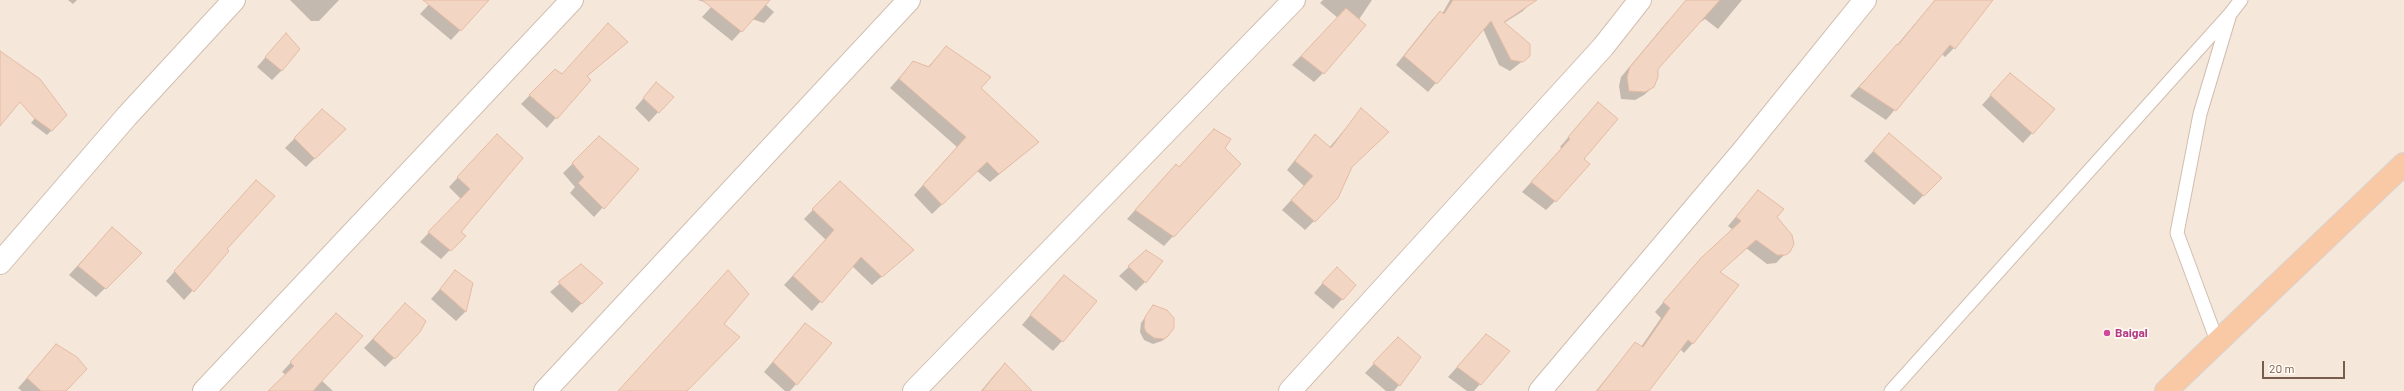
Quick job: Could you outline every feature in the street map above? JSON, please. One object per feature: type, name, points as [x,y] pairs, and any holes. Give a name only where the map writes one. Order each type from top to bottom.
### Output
[{"type":"highway","points":[[2166,391],[2404,164]]},
{"type":"street","points":[[0,263],[126,116],[234,0]]},
{"type":"street","points":[[204,391],[572,0]]},
{"type":"street","points":[[545,391],[909,0]]},
{"type":"street","points":[[914,391],[1294,0]]},
{"type":"street","points":[[1290,391],[1603,47],[1640,0]]},
{"type":"street","points":[[1540,391],[1742,152],[1865,0]]},
{"type":"lane","points":[[1891,391],[2241,0]]},
{"type":"lane","points":[[2218,341],[2177,233],[2200,114],[2230,14]]},
{"type":"shaded area","points":[[0,0],[2404,0],[2404,391],[0,391]]},
{"type":"building","points":[[423,0],[489,0],[461,31]]},
{"type":"building","points":[[702,0],[770,0],[742,32]]},
{"type":"building","points":[[1453,0],[1537,0],[1504,22],[1530,44],[1530,56],[1523,62],[1511,60],[1491,21],[1437,84],[1404,56],[1440,11],[1444,14]]},
{"type":"building","points":[[1686,0],[1720,0],[1658,69],[1658,77],[1654,87],[1645,92],[1629,91],[1627,77],[1630,67]]},
{"type":"building","points":[[1935,0],[1993,0],[1955,49],[1950,45],[1896,111],[1859,87],[1897,44],[1898,45]]},
{"type":"building","points":[[1346,8],[1366,25],[1324,74],[1301,56]]},
{"type":"building","points":[[608,23],[628,42],[587,76],[591,80],[557,119],[529,95],[555,69],[562,74]]},
{"type":"building","points":[[286,33],[300,49],[282,71],[265,57]]},
{"type":"building","points":[[946,46],[991,77],[981,88],[1039,142],[999,174],[987,162],[942,205],[923,185],[966,137],[899,79],[913,61],[929,67]]},
{"type":"building","points":[[0,51],[40,79],[67,115],[52,131],[34,118],[20,102],[0,126]]},
{"type":"building","points":[[2010,73],[2055,109],[2033,134],[1990,95]]},
{"type":"building","points":[[656,82],[674,97],[659,113],[643,98]]},
{"type":"building","points":[[1598,102],[1618,119],[1584,159],[1590,164],[1556,202],[1531,182],[1570,139],[1568,137]]},
{"type":"building","points":[[1361,108],[1389,132],[1352,167],[1338,198],[1315,222],[1291,200],[1313,176],[1295,161],[1315,134],[1331,148]]},
{"type":"building","points":[[322,109],[346,129],[315,159],[294,138]]},
{"type":"building","points":[[1214,129],[1231,139],[1225,148],[1241,164],[1174,237],[1135,210],[1176,164],[1179,167]]},
{"type":"building","points":[[1889,133],[1942,178],[1924,196],[1873,151]]},
{"type":"building","points":[[497,134],[523,158],[461,232],[466,236],[451,251],[428,232],[470,189],[457,177]]},
{"type":"building","points":[[599,136],[639,169],[604,209],[578,183],[584,177],[572,163]]},
{"type":"building","points":[[256,180],[275,196],[227,249],[229,251],[194,292],[174,271]]},
{"type":"building","points":[[840,181],[914,250],[882,277],[861,257],[822,303],[793,276],[834,230],[812,209]]},
{"type":"building","points":[[1758,190],[1784,209],[1777,217],[1792,235],[1794,244],[1790,252],[1786,255],[1777,255],[1756,240],[1720,272],[1739,285],[1693,344],[1688,340],[1649,391],[1597,391],[1635,342],[1643,347],[1670,308],[1663,302],[1701,258],[1741,221],[1736,217]]},
{"type":"building","points":[[112,227],[142,253],[106,289],[78,266]]},
{"type":"building","points":[[1146,250],[1163,261],[1146,283],[1128,266]]},
{"type":"building","points":[[581,264],[603,283],[582,304],[558,282]]},
{"type":"building","points":[[1337,267],[1356,285],[1343,300],[1322,283]]},
{"type":"building","points":[[455,270],[473,283],[466,312],[440,289]]},
{"type":"building","points":[[728,270],[749,294],[724,324],[740,337],[687,391],[618,391]]},
{"type":"building","points":[[1064,275],[1097,301],[1063,342],[1030,315]]},
{"type":"building","points":[[405,303],[426,321],[420,332],[395,359],[373,339]]},
{"type":"building","points":[[1153,305],[1167,310],[1174,318],[1174,328],[1164,339],[1154,338],[1146,332],[1144,327],[1145,317]]},
{"type":"building","points":[[336,313],[363,336],[313,391],[268,391],[294,366],[290,362]]},
{"type":"building","points":[[805,323],[832,343],[797,385],[773,362]]},
{"type":"building","points":[[1486,334],[1510,351],[1481,385],[1457,367]]},
{"type":"building","points":[[1398,337],[1421,357],[1400,386],[1373,363]]},
{"type":"building","points":[[56,344],[77,357],[87,369],[66,391],[41,391],[27,378]]},
{"type":"building","points":[[1005,363],[1032,391],[982,391]]},
{"type":"place","name":"Baigal","points":[[2107,333]]}]
